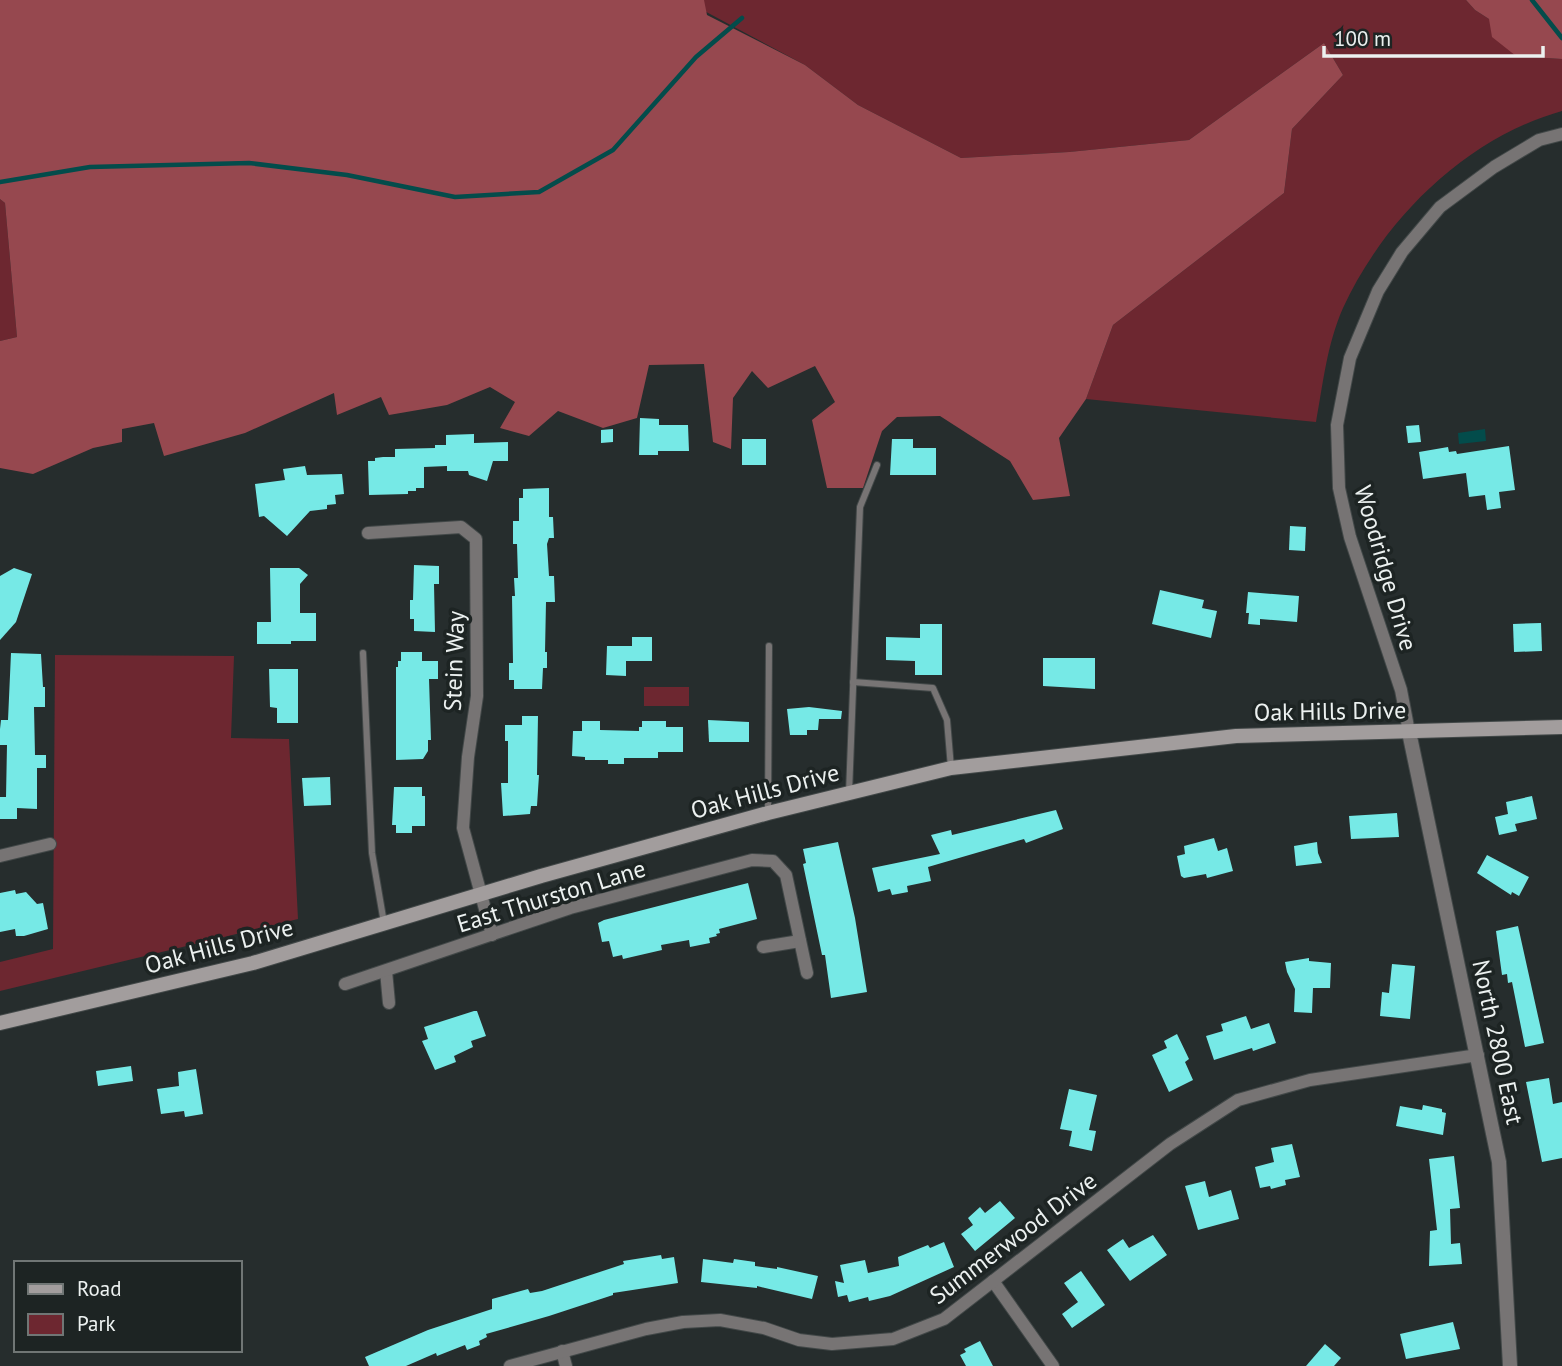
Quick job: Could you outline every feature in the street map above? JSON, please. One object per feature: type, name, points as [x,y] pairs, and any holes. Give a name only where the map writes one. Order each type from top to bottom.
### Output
[{"type":"main road","name":"Oak Hills Drive","points":[[0,1023],[253,963],[480,893],[768,813],[951,768],[1236,736],[1562,727]]},
{"type":"street","name":"Woodridge Drive","points":[[1409,732],[1401,690],[1350,537],[1339,488],[1337,425],[1350,358],[1378,291],[1402,252],[1440,207],[1494,167],[1539,140],[1562,134]]},
{"type":"street","name":"Stein Way","points":[[368,533],[461,527],[476,539],[477,696],[468,757],[463,828],[480,893]]},
{"type":"street","name":"North 2800 East","points":[[1409,732],[1499,1162],[1510,1366]]},
{"type":"street","points":[[0,856],[50,844]]},
{"type":"street","name":"East Thurston Lane","points":[[345,984],[583,904],[752,860],[773,861],[786,875],[800,941]]},
{"type":"street","points":[[480,893],[492,935]]},
{"type":"street","points":[[763,947],[800,941],[807,973]]},
{"type":"street","points":[[386,971],[389,1003]]},
{"type":"street","name":"Summerwood Drive","points":[[510,1366],[646,1329],[695,1321],[720,1320],[764,1328],[799,1340],[832,1344],[893,1339],[944,1319],[1170,1144],[1238,1100],[1310,1080],[1478,1055]]},
{"type":"street","points":[[993,1281],[1053,1366]]},
{"type":"street","points":[[562,1351],[566,1366]]},
{"type":"lane","points":[[849,793],[860,507],[877,465]]},
{"type":"lane","points":[[768,813],[769,646]]},
{"type":"lane","points":[[363,653],[372,853],[384,923]]},
{"type":"lane","points":[[853,682],[933,688],[947,720],[951,768]]},
{"type":"green space","points":[[696,0],[1466,0],[1489,19],[1516,56],[1562,59],[1562,111],[1493,141],[1461,162],[1432,186],[1381,243],[1343,308],[1326,364],[1316,422],[1086,399],[1113,325],[1284,193],[1292,129],[1343,75],[1324,43],[1189,140],[1069,152],[961,158],[858,105],[805,65],[697,7]]},
{"type":"green space","points":[[0,199],[5,203],[17,337],[0,341]]},
{"type":"green space","points":[[55,655],[234,656],[231,738],[289,739],[298,919],[0,991],[0,962],[53,949]]},
{"type":"green space","points":[[644,687],[689,687],[689,706],[644,706]]},
{"type":"shaded area","points":[[0,0],[704,0],[707,15],[805,65],[858,105],[961,158],[1069,152],[1189,140],[1324,43],[1343,75],[1292,129],[1284,193],[1113,325],[1086,399],[1059,438],[1070,496],[1033,500],[1010,461],[940,416],[897,417],[882,431],[863,488],[827,488],[812,420],[835,402],[815,366],[768,388],[752,371],[733,398],[731,449],[713,442],[704,364],[649,365],[637,418],[603,428],[558,411],[529,436],[500,428],[515,402],[490,387],[447,405],[389,415],[381,397],[337,415],[334,393],[245,433],[164,456],[154,423],[122,429],[122,442],[93,448],[33,474],[0,468],[0,341],[17,337],[5,203],[0,199]]},
{"type":"shaded area","points":[[1466,0],[1562,0],[1562,59],[1516,56],[1492,37],[1489,19]]},
{"type":"water","points":[[1485,429],[1486,441],[1459,444],[1458,433]]},
{"type":"building","points":[[640,418],[659,419],[659,425],[688,425],[689,451],[658,451],[658,455],[639,455]]},
{"type":"building","points":[[1419,425],[1421,442],[1408,443],[1406,426]]},
{"type":"building","points":[[613,429],[613,442],[601,443],[601,430]]},
{"type":"building","points":[[474,434],[474,443],[508,442],[508,461],[493,461],[487,481],[469,475],[468,471],[447,471],[447,466],[424,467],[424,488],[408,491],[408,494],[369,495],[368,461],[395,457],[395,449],[435,448],[435,445],[446,445],[446,435]]},
{"type":"building","points":[[742,439],[766,439],[766,465],[742,465]]},
{"type":"building","points":[[892,439],[913,439],[913,448],[936,448],[936,475],[890,475]]},
{"type":"building","points":[[1509,446],[1515,490],[1499,492],[1501,508],[1487,510],[1485,495],[1469,497],[1466,473],[1423,479],[1419,452],[1448,447],[1449,452],[1456,451],[1457,454]]},
{"type":"building","points":[[305,466],[307,475],[342,474],[344,494],[335,495],[336,504],[327,505],[327,509],[310,511],[287,536],[264,516],[259,517],[255,484],[285,480],[283,469]]},
{"type":"building","points":[[549,488],[549,517],[553,517],[554,538],[549,538],[547,544],[549,576],[554,576],[555,602],[546,602],[547,668],[543,668],[542,689],[514,689],[514,680],[509,680],[509,663],[513,663],[512,596],[515,596],[514,578],[518,578],[513,521],[519,521],[519,498],[523,498],[523,489]]},
{"type":"building","points":[[1290,526],[1306,527],[1305,551],[1289,550]]},
{"type":"building","points":[[414,565],[439,566],[439,584],[434,584],[435,632],[414,631],[414,619],[410,619]]},
{"type":"building","points":[[14,568],[32,574],[16,622],[0,640],[0,576]]},
{"type":"building","points":[[270,568],[299,568],[308,575],[300,584],[300,613],[316,613],[316,641],[257,644],[257,622],[271,622]]},
{"type":"building","points":[[1160,590],[1204,600],[1202,608],[1217,611],[1211,638],[1152,624]]},
{"type":"building","points":[[1248,592],[1299,596],[1297,622],[1260,619],[1260,625],[1248,624]]},
{"type":"building","points":[[1541,623],[1542,651],[1514,652],[1513,624]]},
{"type":"building","points":[[920,624],[942,624],[942,675],[915,675],[915,661],[886,660],[886,637],[920,638]]},
{"type":"building","points":[[632,637],[652,637],[652,661],[626,661],[626,676],[606,675],[607,646],[632,646]]},
{"type":"building","points":[[401,652],[422,652],[422,661],[438,661],[438,679],[429,679],[431,740],[428,740],[428,751],[423,759],[396,760],[396,667],[398,661],[401,661]]},
{"type":"building","points":[[11,653],[41,654],[45,707],[34,707],[35,755],[46,755],[46,768],[37,768],[37,809],[17,808],[17,819],[0,819],[0,797],[6,797],[7,745],[0,745],[0,729],[1,720],[8,720]]},
{"type":"building","points":[[1043,658],[1095,658],[1095,689],[1043,686]]},
{"type":"building","points":[[269,669],[298,669],[298,723],[277,723],[277,708],[270,707]]},
{"type":"building","points":[[809,707],[842,711],[841,719],[819,719],[818,730],[807,730],[807,735],[790,735],[787,709]]},
{"type":"building","points":[[522,716],[538,716],[537,806],[531,806],[530,814],[503,816],[501,783],[508,783],[508,741],[505,741],[505,725],[522,725]]},
{"type":"building","points":[[708,720],[749,722],[749,742],[709,742]]},
{"type":"building","points":[[582,721],[600,721],[600,730],[639,731],[642,721],[666,721],[666,727],[683,727],[683,752],[658,752],[658,758],[624,758],[624,764],[608,764],[608,760],[585,760],[585,757],[572,756],[573,731],[582,731]]},
{"type":"building","points":[[330,777],[331,805],[304,806],[302,778]]},
{"type":"building","points":[[394,787],[422,787],[422,796],[425,796],[425,826],[412,826],[412,833],[396,833],[396,825],[392,825]]},
{"type":"building","points":[[1532,796],[1537,819],[1515,824],[1517,831],[1499,835],[1495,817],[1508,814],[1506,802]]},
{"type":"building","points":[[1056,810],[1063,829],[1026,843],[1024,839],[928,867],[931,881],[907,886],[908,892],[892,895],[890,889],[878,892],[872,868],[940,854],[931,835],[951,830],[952,835]]},
{"type":"building","points":[[1397,813],[1399,837],[1351,839],[1349,816]]},
{"type":"building","points":[[1214,838],[1218,851],[1227,848],[1233,871],[1207,878],[1206,874],[1184,878],[1181,876],[1177,856],[1185,854],[1184,846]]},
{"type":"building","points":[[838,842],[855,918],[867,992],[831,998],[825,955],[822,955],[803,864],[806,863],[803,849]]},
{"type":"building","points":[[1317,842],[1322,863],[1296,866],[1294,846]]},
{"type":"building","points":[[1487,855],[1529,877],[1519,896],[1512,892],[1511,895],[1477,873]]},
{"type":"building","points":[[748,883],[757,919],[719,929],[717,936],[709,938],[710,943],[690,947],[689,940],[661,945],[662,950],[623,959],[622,955],[613,957],[609,941],[602,942],[598,923],[604,920]]},
{"type":"building","points":[[15,890],[16,894],[26,892],[37,904],[43,903],[48,929],[24,936],[16,936],[15,929],[0,932],[0,893]]},
{"type":"building","points":[[1518,926],[1544,1043],[1525,1047],[1512,982],[1508,983],[1507,974],[1502,975],[1496,931]]},
{"type":"building","points":[[1309,958],[1309,961],[1331,963],[1330,988],[1313,988],[1312,1013],[1294,1012],[1295,989],[1285,962]]},
{"type":"building","points":[[1392,964],[1415,966],[1410,1019],[1380,1016],[1382,992],[1389,993]]},
{"type":"building","points":[[477,1011],[486,1036],[471,1041],[473,1047],[454,1056],[456,1062],[435,1070],[422,1041],[428,1039],[424,1027]]},
{"type":"building","points":[[1246,1016],[1251,1029],[1269,1023],[1276,1043],[1214,1060],[1206,1036],[1223,1031],[1221,1024]]},
{"type":"building","points":[[1177,1034],[1189,1059],[1185,1062],[1193,1080],[1169,1092],[1152,1055],[1167,1048],[1164,1041]]},
{"type":"building","points":[[131,1066],[133,1081],[98,1086],[96,1071]]},
{"type":"building","points":[[196,1069],[203,1114],[185,1117],[184,1111],[161,1114],[157,1089],[179,1086],[178,1072]]},
{"type":"building","points":[[1549,1078],[1553,1104],[1562,1102],[1562,1158],[1542,1162],[1526,1082]]},
{"type":"building","points":[[1069,1089],[1097,1095],[1089,1130],[1096,1131],[1092,1151],[1069,1146],[1072,1131],[1060,1129]]},
{"type":"building","points":[[1423,1105],[1442,1109],[1442,1112],[1446,1113],[1443,1135],[1396,1126],[1400,1106],[1422,1110]]},
{"type":"building","points":[[1292,1144],[1300,1177],[1285,1180],[1286,1185],[1271,1189],[1270,1186],[1260,1188],[1255,1167],[1274,1162],[1271,1148]]},
{"type":"building","points":[[1454,1156],[1460,1208],[1450,1209],[1451,1244],[1460,1243],[1462,1264],[1429,1266],[1430,1231],[1437,1230],[1429,1159]]},
{"type":"building","points":[[1205,1181],[1209,1197],[1231,1190],[1239,1219],[1198,1230],[1185,1186]]},
{"type":"building","points":[[1000,1201],[1015,1218],[975,1251],[961,1234],[973,1225],[968,1218],[980,1207],[985,1213]]},
{"type":"building","points":[[1153,1235],[1167,1255],[1130,1281],[1107,1250],[1123,1239],[1129,1248]]},
{"type":"building","points":[[944,1242],[954,1267],[890,1296],[869,1301],[868,1297],[849,1302],[847,1295],[838,1297],[835,1281],[844,1283],[840,1265],[865,1260],[868,1273],[899,1266],[898,1257],[928,1245],[930,1248]]},
{"type":"building","points":[[661,1255],[662,1259],[674,1257],[678,1283],[613,1293],[549,1316],[486,1334],[487,1337],[479,1341],[480,1345],[467,1350],[465,1345],[437,1356],[436,1353],[406,1366],[369,1366],[365,1357],[428,1330],[492,1309],[492,1299],[528,1289],[530,1293],[542,1291],[624,1264],[623,1261]]},
{"type":"building","points":[[703,1259],[733,1263],[734,1259],[755,1262],[755,1266],[777,1267],[818,1276],[812,1299],[757,1286],[701,1282]]},
{"type":"building","points":[[1081,1271],[1105,1305],[1072,1328],[1062,1314],[1078,1302],[1064,1283]]},
{"type":"building","points":[[1453,1322],[1460,1349],[1406,1359],[1400,1334]]},
{"type":"building","points":[[980,1341],[993,1366],[966,1366],[960,1355],[966,1352],[964,1349]]},
{"type":"building","points":[[1325,1344],[1341,1358],[1334,1366],[1306,1366]]},
{"type":"waterway","points":[[1532,0],[1562,38]]},
{"type":"waterway","points":[[0,182],[90,167],[249,163],[347,175],[455,197],[539,192],[613,150],[696,57],[742,18]]}]
